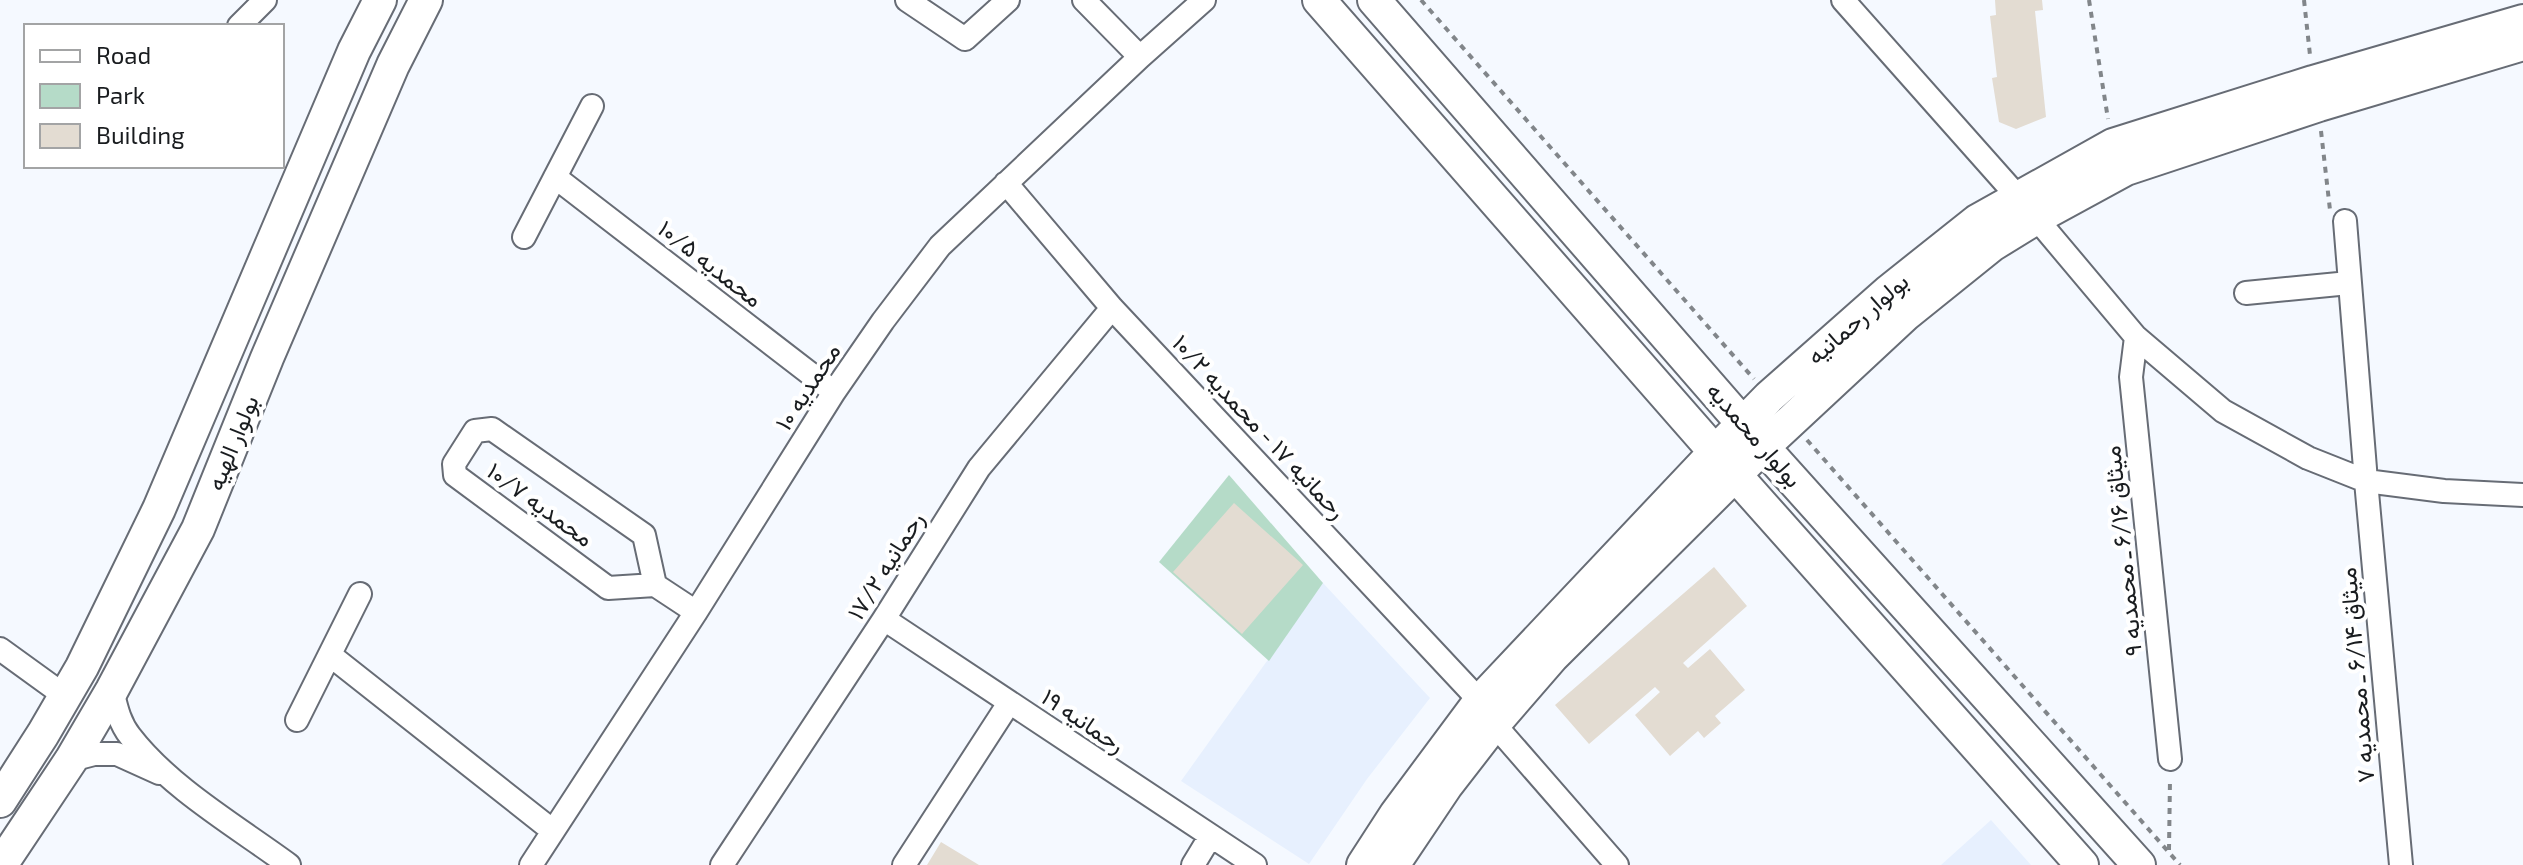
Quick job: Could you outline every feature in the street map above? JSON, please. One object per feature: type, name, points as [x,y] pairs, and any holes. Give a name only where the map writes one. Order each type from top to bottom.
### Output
[{"type":"main road","name":"بولوار الهیه","points":[[0,801],[82,667],[159,509],[354,51],[380,0]]},
{"type":"main road","name":"بولوار الهیه","points":[[1,865],[71,760],[198,529],[267,358],[380,95],[426,0]]},
{"type":"main road","name":"بولوار محمدیه","points":[[1319,0],[2082,865]]},
{"type":"main road","name":"بولوار محمدیه","points":[[1374,0],[1754,435],[2139,865]]},
{"type":"main road","name":"بولوار رحمانیه","points":[[2027,208],[2316,94],[2523,21]]},
{"type":"main road","name":"بولوار رحمانیه","points":[[1363,865],[1396,814],[1716,451],[1754,435],[1992,245],[2027,208],[2113,145],[2523,44]]},
{"type":"main road","name":"بولوار رحمانیه","points":[[1393,865],[1446,786],[1487,713],[1552,657],[1736,476],[1754,435]]},
{"type":"street","points":[[241,24],[265,0]]},
{"type":"street","points":[[907,0],[965,39],[1008,0]]},
{"type":"street","points":[[1084,0],[1140,57]]},
{"type":"street","name":"محمدیه ۱۰","points":[[531,865],[696,612],[834,392],[940,246],[1204,0]]},
{"type":"street","points":[[1854,5],[2136,337],[2223,411],[2308,458],[2366,481],[2444,491],[2523,495]]},
{"type":"street","points":[[524,237],[592,106]]},
{"type":"street","name":"محمدیه ۱۰/۵","points":[[555,177],[834,392]]},
{"type":"street","name":"رحمانیه ۱۷ - محمدیه ۱۰/۲","points":[[1006,183],[1112,308],[1487,713],[1617,865]]},
{"type":"street","name":"میثاق ۶/۱۴ ـ محمدیه ۷","points":[[2345,221],[2401,865]]},
{"type":"street","points":[[2246,293],[2349,283]]},
{"type":"street","name":"رحمانیه ۱۷/۲","points":[[722,865],[979,468],[1112,308]]},
{"type":"street","name":"میثاق ۶/۱۶ ـ محمدیه ۹","points":[[2136,337],[2131,377],[2170,759]]},
{"type":"street","name":"محمدیه ۱۰/۷","points":[[492,429],[644,535],[655,585],[608,588],[455,475],[454,464],[475,431],[492,429]]},
{"type":"street","points":[[655,585],[696,612]]},
{"type":"street","points":[[297,720],[360,594]]},
{"type":"street","name":"رحمانیه ۱۹","points":[[884,619],[1255,865]]},
{"type":"street","points":[[0,649],[65,696]]},
{"type":"street","points":[[330,655],[553,831]]},
{"type":"street","points":[[112,690],[119,717],[129,735],[171,779],[289,865]]},
{"type":"street","points":[[904,865],[1009,703]]},
{"type":"street","points":[[71,760],[94,754],[117,754],[171,779]]},
{"type":"street","points":[[1193,865],[1210,837]]},
{"type":"path","points":[[2089,0],[2113,145]]},
{"type":"path","points":[[2304,0],[2331,222],[2345,221]]},
{"type":"path","points":[[2169,852],[2170,759]]},
{"type":"shaded area","points":[[1323,583],[1430,698],[1367,779],[1309,864],[1181,781]]},
{"type":"shaded area","points":[[1991,820],[2031,865],[1941,865]]},
{"type":"green space","points":[[1229,475],[1323,583],[1269,661],[1159,562]]},
{"type":"building","points":[[1995,0],[2042,0],[2043,10],[2035,11],[2046,117],[2016,129],[1999,122],[1992,78],[1997,77],[1990,16],[1996,15]]},
{"type":"building","points":[[1234,503],[1303,565],[1242,634],[1173,572]]},
{"type":"building","points":[[1714,567],[1747,606],[1683,663],[1688,668],[1710,649],[1745,690],[1715,716],[1721,723],[1704,738],[1698,731],[1670,756],[1635,715],[1660,692],[1655,687],[1589,744],[1555,705]]},
{"type":"building","points":[[941,842],[979,865],[927,865]]}]
